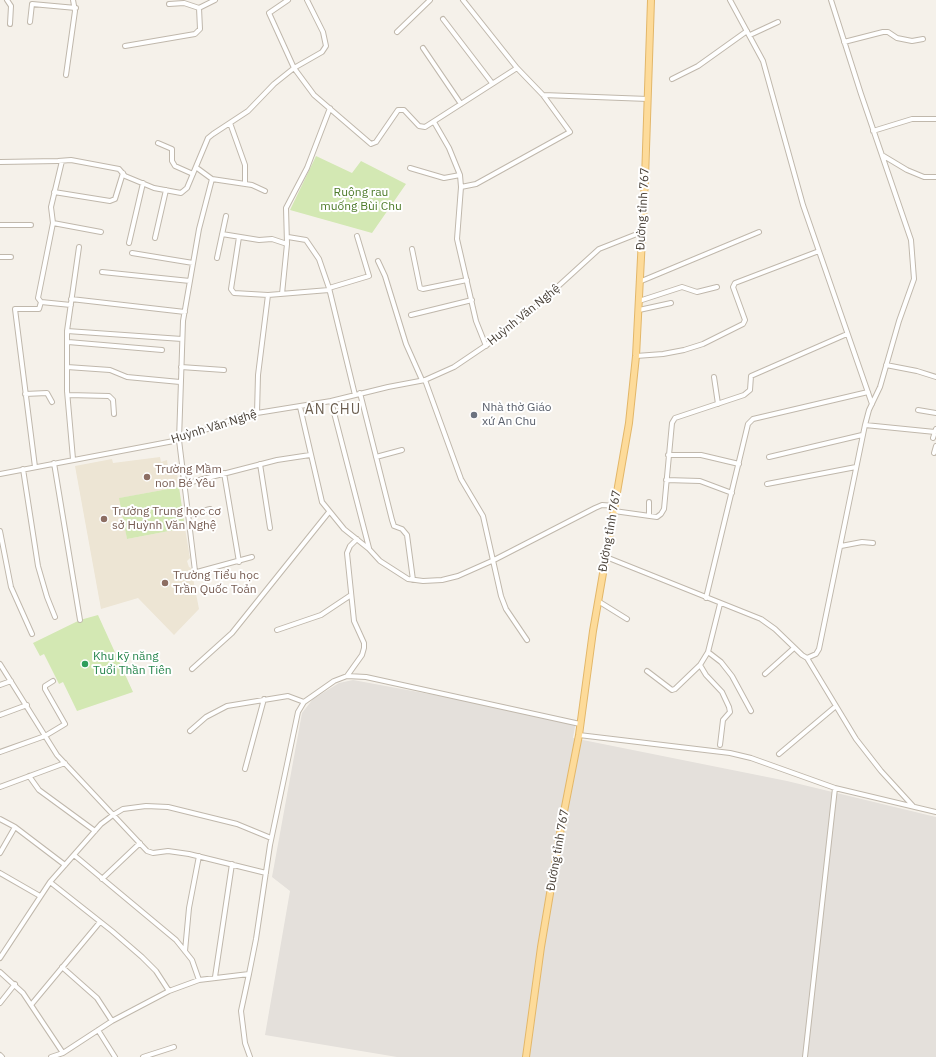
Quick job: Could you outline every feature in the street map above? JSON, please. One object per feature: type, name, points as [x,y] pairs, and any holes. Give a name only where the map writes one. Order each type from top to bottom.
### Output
[{"type":"main road","name":"Đường tỉnh 767","points":[[526,1057],[544,931],[579,735],[598,601],[629,424],[639,310],[651,0]]},
{"type":"street","points":[[7,0],[11,6],[10,24]]},
{"type":"street","points":[[66,75],[74,33],[76,8],[73,0]]},
{"type":"street","points":[[169,4],[184,3],[199,8],[215,0]]},
{"type":"street","points":[[288,0],[269,13],[294,68],[310,91],[371,144],[376,142],[400,109],[404,110],[422,127],[434,122],[517,68]]},
{"type":"street","points":[[0,162],[71,160],[119,169],[123,173],[143,183],[178,193],[184,192],[197,168],[208,138],[248,111],[274,84],[294,68],[322,52],[326,46],[323,32],[307,0]]},
{"type":"street","points":[[397,32],[430,0]]},
{"type":"street","points":[[461,188],[476,184],[569,133],[570,131],[543,95],[517,68],[463,0]]},
{"type":"street","points":[[730,0],[763,61],[803,205],[872,404]]},
{"type":"street","points":[[807,658],[816,654],[819,649],[841,546],[862,435],[872,404],[880,387],[914,279],[911,240],[873,131],[831,0]]},
{"type":"street","points":[[30,22],[32,2],[76,8]]},
{"type":"street","points":[[125,46],[195,34],[200,29],[199,8]]},
{"type":"street","points":[[443,19],[492,83]]},
{"type":"street","points":[[672,79],[698,66],[748,33],[778,22]]},
{"type":"street","points":[[844,42],[883,32],[888,32],[897,38],[912,40],[923,39]]},
{"type":"street","points":[[423,48],[461,104]]},
{"type":"street","points":[[543,95],[648,99]]},
{"type":"street","points":[[282,294],[288,237],[285,218],[286,208],[308,168],[330,108]]},
{"type":"street","points":[[873,131],[912,119],[936,119]]},
{"type":"street","points":[[434,122],[449,148],[460,176],[461,188],[457,239],[476,321],[486,346]]},
{"type":"street","points":[[230,123],[245,165],[245,184]]},
{"type":"street","points":[[158,143],[172,149],[172,161],[175,166],[194,174]]},
{"type":"street","points":[[881,155],[907,170],[924,177],[936,177]]},
{"type":"street","points":[[34,467],[15,309],[39,308],[41,302],[38,295],[53,223],[50,207],[62,161]]},
{"type":"street","points":[[197,168],[212,179],[252,185],[265,191]]},
{"type":"street","points":[[410,168],[444,178],[460,176]]},
{"type":"street","points":[[54,192],[110,201],[114,198],[123,173]]},
{"type":"street","points":[[212,179],[199,229],[185,312],[182,339],[179,440],[195,571],[238,562],[252,557]]},
{"type":"street","points":[[129,243],[143,183]]},
{"type":"street","points":[[155,238],[166,190]]},
{"type":"street","points":[[217,258],[226,216]]},
{"type":"street","points":[[53,223],[101,232]]},
{"type":"street","points":[[0,225],[31,225]]},
{"type":"street","name":"Huỳnh Văn Nghệ","points":[[0,474],[179,440],[236,418],[257,413],[331,401],[360,393],[424,380],[454,367],[486,346],[531,311],[599,249],[642,232]]},
{"type":"street","points":[[639,282],[759,232]]},
{"type":"street","points":[[222,234],[259,240],[272,239],[287,244]]},
{"type":"street","points":[[239,237],[232,292],[268,295],[329,289],[369,276],[357,236]]},
{"type":"street","points":[[288,237],[302,238],[311,245],[319,259],[329,289],[355,395]]},
{"type":"street","points":[[73,459],[68,395],[67,331],[79,247]]},
{"type":"street","points":[[412,249],[420,288],[423,289],[467,280]]},
{"type":"street","points":[[636,356],[663,354],[684,350],[703,344],[744,324],[745,320],[733,287],[736,283],[819,251]]},
{"type":"street","points":[[132,253],[193,263]]},
{"type":"street","points":[[0,257],[11,257]]},
{"type":"street","points":[[378,261],[385,276],[406,344],[424,380],[461,479],[482,516],[494,560],[501,596],[506,609],[527,640]]},
{"type":"street","points":[[102,272],[190,281]]},
{"type":"street","points":[[639,301],[682,287],[697,292],[716,287]]},
{"type":"street","points":[[257,413],[258,375],[268,295]]},
{"type":"street","points":[[72,299],[185,312]]},
{"type":"street","points":[[411,315],[472,300]]},
{"type":"street","points":[[41,302],[71,305]]},
{"type":"street","points":[[639,310],[671,303]]},
{"type":"street","points":[[67,331],[182,339]]},
{"type":"street","points":[[300,407],[320,498],[329,512],[387,567],[399,575],[413,580],[442,580],[458,576],[494,560],[602,505],[657,518],[662,514],[664,509],[668,456],[673,420],[748,393],[750,390],[751,376],[761,370],[847,334]]},
{"type":"street","points":[[68,342],[162,350]]},
{"type":"street","points":[[886,364],[936,377]]},
{"type":"street","points":[[67,367],[110,370],[127,377],[180,382]]},
{"type":"street","points":[[181,367],[224,370]]},
{"type":"street","points":[[714,377],[718,404]]},
{"type":"street","points":[[706,598],[748,424],[753,419],[868,392]]},
{"type":"street","points":[[25,394],[47,393],[52,402]]},
{"type":"street","points":[[360,393],[394,526],[402,528],[408,535],[413,580]]},
{"type":"street","points":[[68,395],[109,396],[113,400],[114,414]]},
{"type":"street","points":[[331,401],[369,549]]},
{"type":"street","points":[[918,410],[936,413]]},
{"type":"street","points":[[865,425],[936,430],[933,438]]},
{"type":"street","points":[[769,457],[862,435]]},
{"type":"street","points":[[934,453],[936,446]]},
{"type":"street","points":[[376,457],[402,450]]},
{"type":"street","points":[[184,484],[260,464],[310,455]]},
{"type":"street","points":[[668,456],[701,456],[739,464]]},
{"type":"street","points":[[54,463],[80,620]]},
{"type":"street","points":[[260,464],[270,528]]},
{"type":"street","points":[[767,484],[856,467]]},
{"type":"street","points":[[23,469],[38,566],[47,597],[55,617]]},
{"type":"street","points":[[224,473],[238,562]]},
{"type":"street","points":[[666,480],[700,481],[732,493]]},
{"type":"street","points":[[649,516],[650,502]]},
{"type":"street","points":[[188,514],[210,509]]},
{"type":"street","points":[[192,670],[232,633],[329,512]]},
{"type":"street","points":[[0,531],[11,587],[32,634]]},
{"type":"street","points":[[347,676],[362,655],[364,648],[364,643],[354,621],[347,554],[350,546],[357,540]]},
{"type":"street","points":[[841,546],[862,542],[872,543]]},
{"type":"street","points":[[606,557],[761,620],[775,628],[794,648],[807,658],[856,739],[881,771],[913,807]]},
{"type":"street","points":[[277,630],[321,615],[351,595]]},
{"type":"street","points":[[598,601],[627,619]]},
{"type":"street","points":[[648,670],[674,690],[700,665],[708,652],[720,604]]},
{"type":"street","points":[[764,674],[794,648]]},
{"type":"street","points":[[708,652],[721,662],[732,676],[751,712]]},
{"type":"street","points":[[0,664],[45,736],[65,763],[113,815],[151,853],[168,851],[199,856],[266,873]]},
{"type":"street","points":[[700,665],[706,675],[722,692],[729,707],[730,712],[723,720],[720,745]]},
{"type":"street","points":[[250,1057],[245,1043],[241,1011],[256,939],[271,838],[298,712],[304,702],[334,681],[347,676],[366,677],[580,724]]},
{"type":"street","points":[[0,752],[45,736],[65,724],[45,689],[45,686],[53,680]]},
{"type":"street","points":[[0,685],[11,681]]},
{"type":"street","points":[[190,731],[204,718],[225,707],[288,696],[304,702]]},
{"type":"street","points":[[246,769],[264,699]]},
{"type":"street","points":[[0,715],[27,705]]},
{"type":"street","points":[[779,754],[836,706]]},
{"type":"street","points":[[579,735],[730,753],[751,758],[835,788],[936,812]]},
{"type":"street","points":[[0,787],[65,763]]},
{"type":"street","points":[[29,776],[39,790],[95,831]]},
{"type":"street","points":[[805,1057],[835,788]]},
{"type":"street","points":[[0,958],[50,882],[95,831],[113,815],[123,809],[136,806],[168,807],[238,824],[271,838]]},
{"type":"street","points":[[0,819],[15,827],[65,865]]},
{"type":"street","points":[[0,853],[15,827]]},
{"type":"street","points":[[102,879],[140,843]]},
{"type":"street","points":[[74,855],[176,940],[194,964],[199,980]]},
{"type":"street","points":[[185,950],[189,908],[199,856]]},
{"type":"street","points":[[215,977],[232,864]]},
{"type":"street","points":[[0,873],[40,896]]},
{"type":"street","points":[[50,882],[142,957],[156,971],[169,991]]},
{"type":"street","points":[[31,1005],[100,922]]},
{"type":"street","points":[[62,967],[98,998],[112,1021]]},
{"type":"street","points":[[0,972],[15,984],[63,1053]]},
{"type":"street","points":[[51,1057],[63,1053],[112,1021],[169,991],[199,980],[249,974]]},
{"type":"street","points":[[0,1003],[15,984]]},
{"type":"street","points":[[98,1030],[115,1057]]},
{"type":"street","points":[[143,1057],[174,1047]]},
{"type":"shaded area","points":[[160,457],[161,462],[167,460],[168,467],[176,466],[179,487],[120,498],[127,539],[185,528],[190,558],[187,561],[189,567],[191,568],[199,609],[174,635],[138,598],[101,609],[75,466],[112,459],[113,463]]},
{"type":"shaded area","points":[[353,680],[576,721],[573,738],[787,781],[936,817],[936,1057],[397,1057],[265,1035],[290,891],[272,877],[302,713],[313,699],[339,683]]},
{"type":"green space","name":"Ruộng rau muống Bùi Chu","points":[[316,156],[352,173],[361,161],[406,184],[372,233],[290,210]]},
{"type":"green space","points":[[179,487],[185,528],[127,539],[119,498]]},
{"type":"green space","name":"Khu kỹ năng Tuổi Thần Tiên","points":[[98,615],[133,692],[77,711],[63,682],[59,684],[44,654],[40,656],[33,643],[80,620]]},
{"type":"place","name":"Nhà thờ Giáo xứ An Chu","points":[[474,415]]},
{"type":"place","name":"Trường Mầm non Bé Yêu","points":[[147,477]]},
{"type":"place","name":"Trường Trung học cơ sở Huỳnh Văn Nghệ","points":[[104,519]]},
{"type":"place","name":"Trường Tiểu học Trần Quốc Toản","points":[[165,583]]},
{"type":"place","name":"Khu kỹ năng Tuổi Thần Tiên","points":[[85,664]]},
{"type":"district","name":"AN CHU","points":[[333,410]]}]
